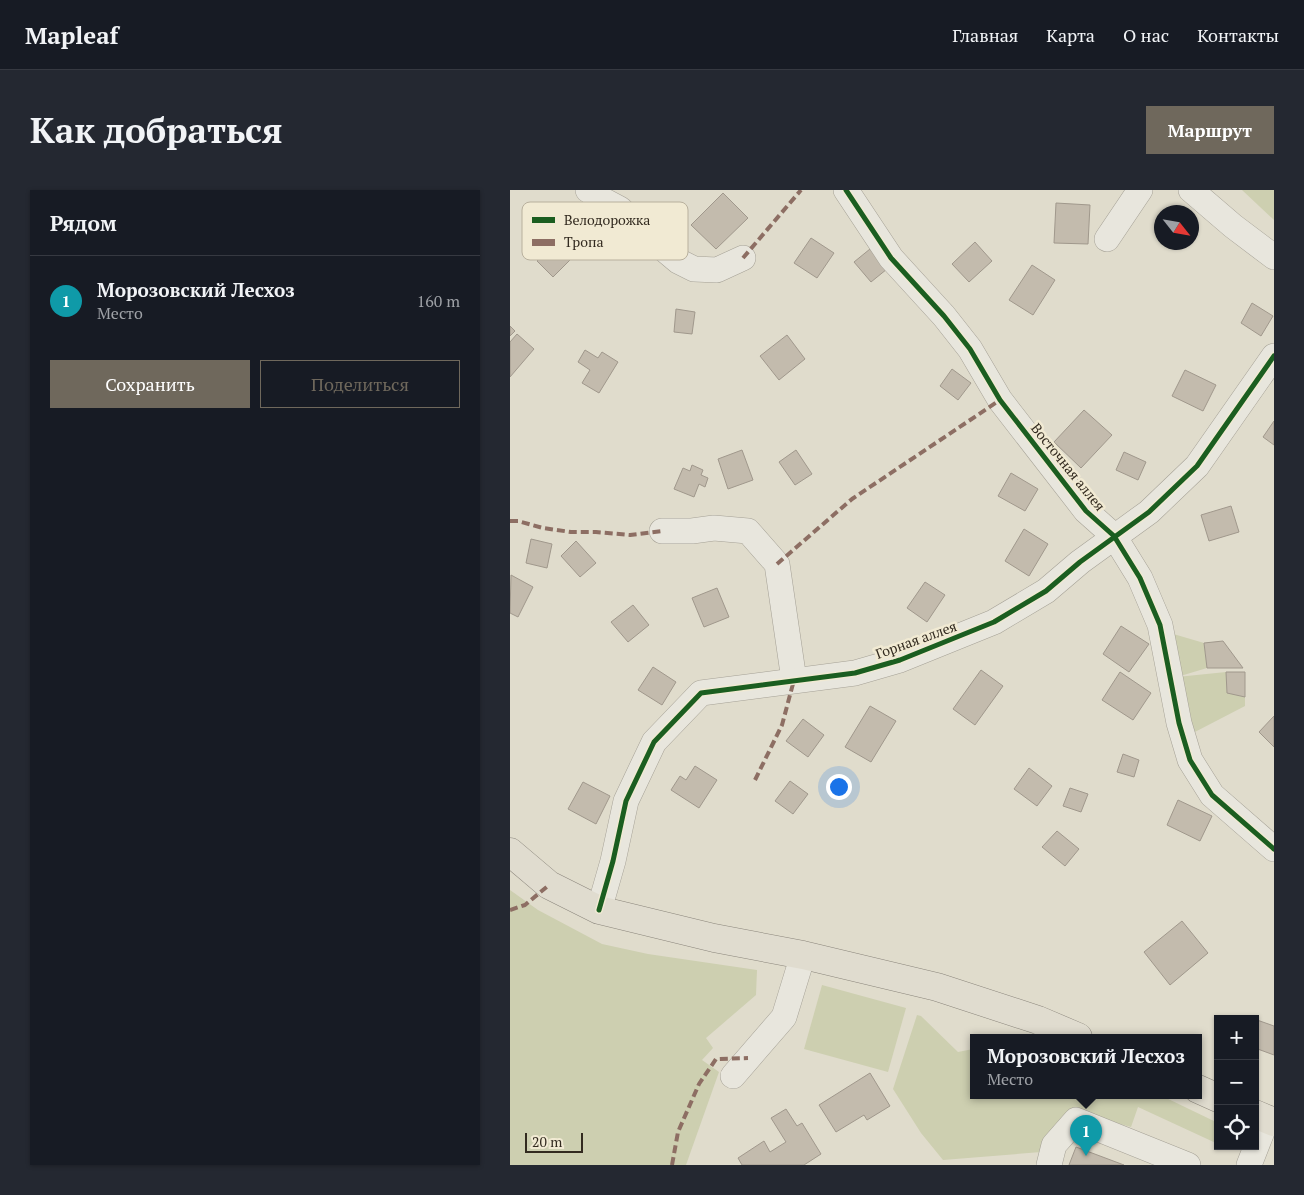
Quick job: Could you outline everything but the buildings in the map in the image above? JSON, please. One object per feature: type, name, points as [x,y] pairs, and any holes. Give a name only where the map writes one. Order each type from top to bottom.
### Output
[{"type":"main road","points":[[510,852],[549,885],[599,910],[714,938],[804,955],[937,987],[1038,1020],[1071,1034]]},
{"type":"main road","points":[[1202,1091],[1214,1096]]},
{"type":"street","points":[[588,190],[607,202]]},
{"type":"street","name":"Восточная аллея","points":[[846,190],[891,258],[944,316],[970,349],[1000,400],[1086,511],[1114,536],[1140,578],[1160,625],[1179,723],[1190,760],[1212,795],[1274,850]]},
{"type":"street","points":[[1107,239],[1140,190]]},
{"type":"street","points":[[1191,190],[1232,226],[1274,257]]},
{"type":"street","points":[[677,260],[694,269],[717,270],[743,258]]},
{"type":"street","name":"Горная аллея","points":[[599,910],[613,861],[626,801],[654,742],[701,693],[855,673],[900,660],[994,622],[1046,591],[1080,562],[1149,512],[1197,466],[1274,356]]},
{"type":"street","points":[[662,531],[692,531],[714,528],[748,531],[777,564],[794,680]]},
{"type":"street","points":[[733,1076],[788,1027],[804,955]]},
{"type":"street","points":[[1249,1165],[1266,1118]]},
{"type":"street","points":[[1049,1165],[1054,1145],[1076,1120],[1188,1165]]},
{"type":"green space","points":[[1242,190],[1274,190],[1274,220]]},
{"type":"green space","points":[[1170,633],[1204,643],[1207,668],[1177,677],[1226,672],[1227,692],[1245,697],[1245,706],[1191,734],[1173,677]]},
{"type":"green space","points":[[510,890],[538,910],[602,944],[648,954],[757,970],[756,995],[706,1038],[713,1048],[702,1060],[719,1072],[686,1165],[510,1165]]},
{"type":"green space","points":[[822,985],[906,1008],[888,1072],[804,1049]]},
{"type":"green space","points":[[917,1015],[921,1016],[958,1052],[970,1050],[970,1099],[1168,1099],[1214,1121],[1214,1142],[1138,1107],[1131,1127],[1074,1111],[1041,1152],[943,1160],[921,1133],[893,1089]]},
{"type":"marked path","points":[[743,258],[801,190]]},
{"type":"marked path","points":[[777,564],[852,499],[1000,400]]},
{"type":"marked path","points":[[510,521],[571,532],[630,535],[662,531]]},
{"type":"marked path","points":[[755,780],[782,725],[794,680]]},
{"type":"marked path","points":[[510,910],[525,905],[549,885]]},
{"type":"marked path","points":[[672,1165],[678,1132],[699,1084],[716,1059],[748,1058]]},
{"type":"cycle path","points":[[846,190],[891,258],[944,316],[970,349],[1000,400],[1086,511],[1114,536],[1140,578],[1160,625],[1179,723],[1190,760],[1212,795],[1274,849]]},
{"type":"cycle path","points":[[599,910],[613,861],[626,801],[654,742],[701,693],[855,673],[900,660],[994,622],[1046,591],[1080,562],[1149,512],[1197,466],[1274,356]]},
{"type":"place","name":"Морозовский Лесхоз","points":[[1086,1156]]}]
